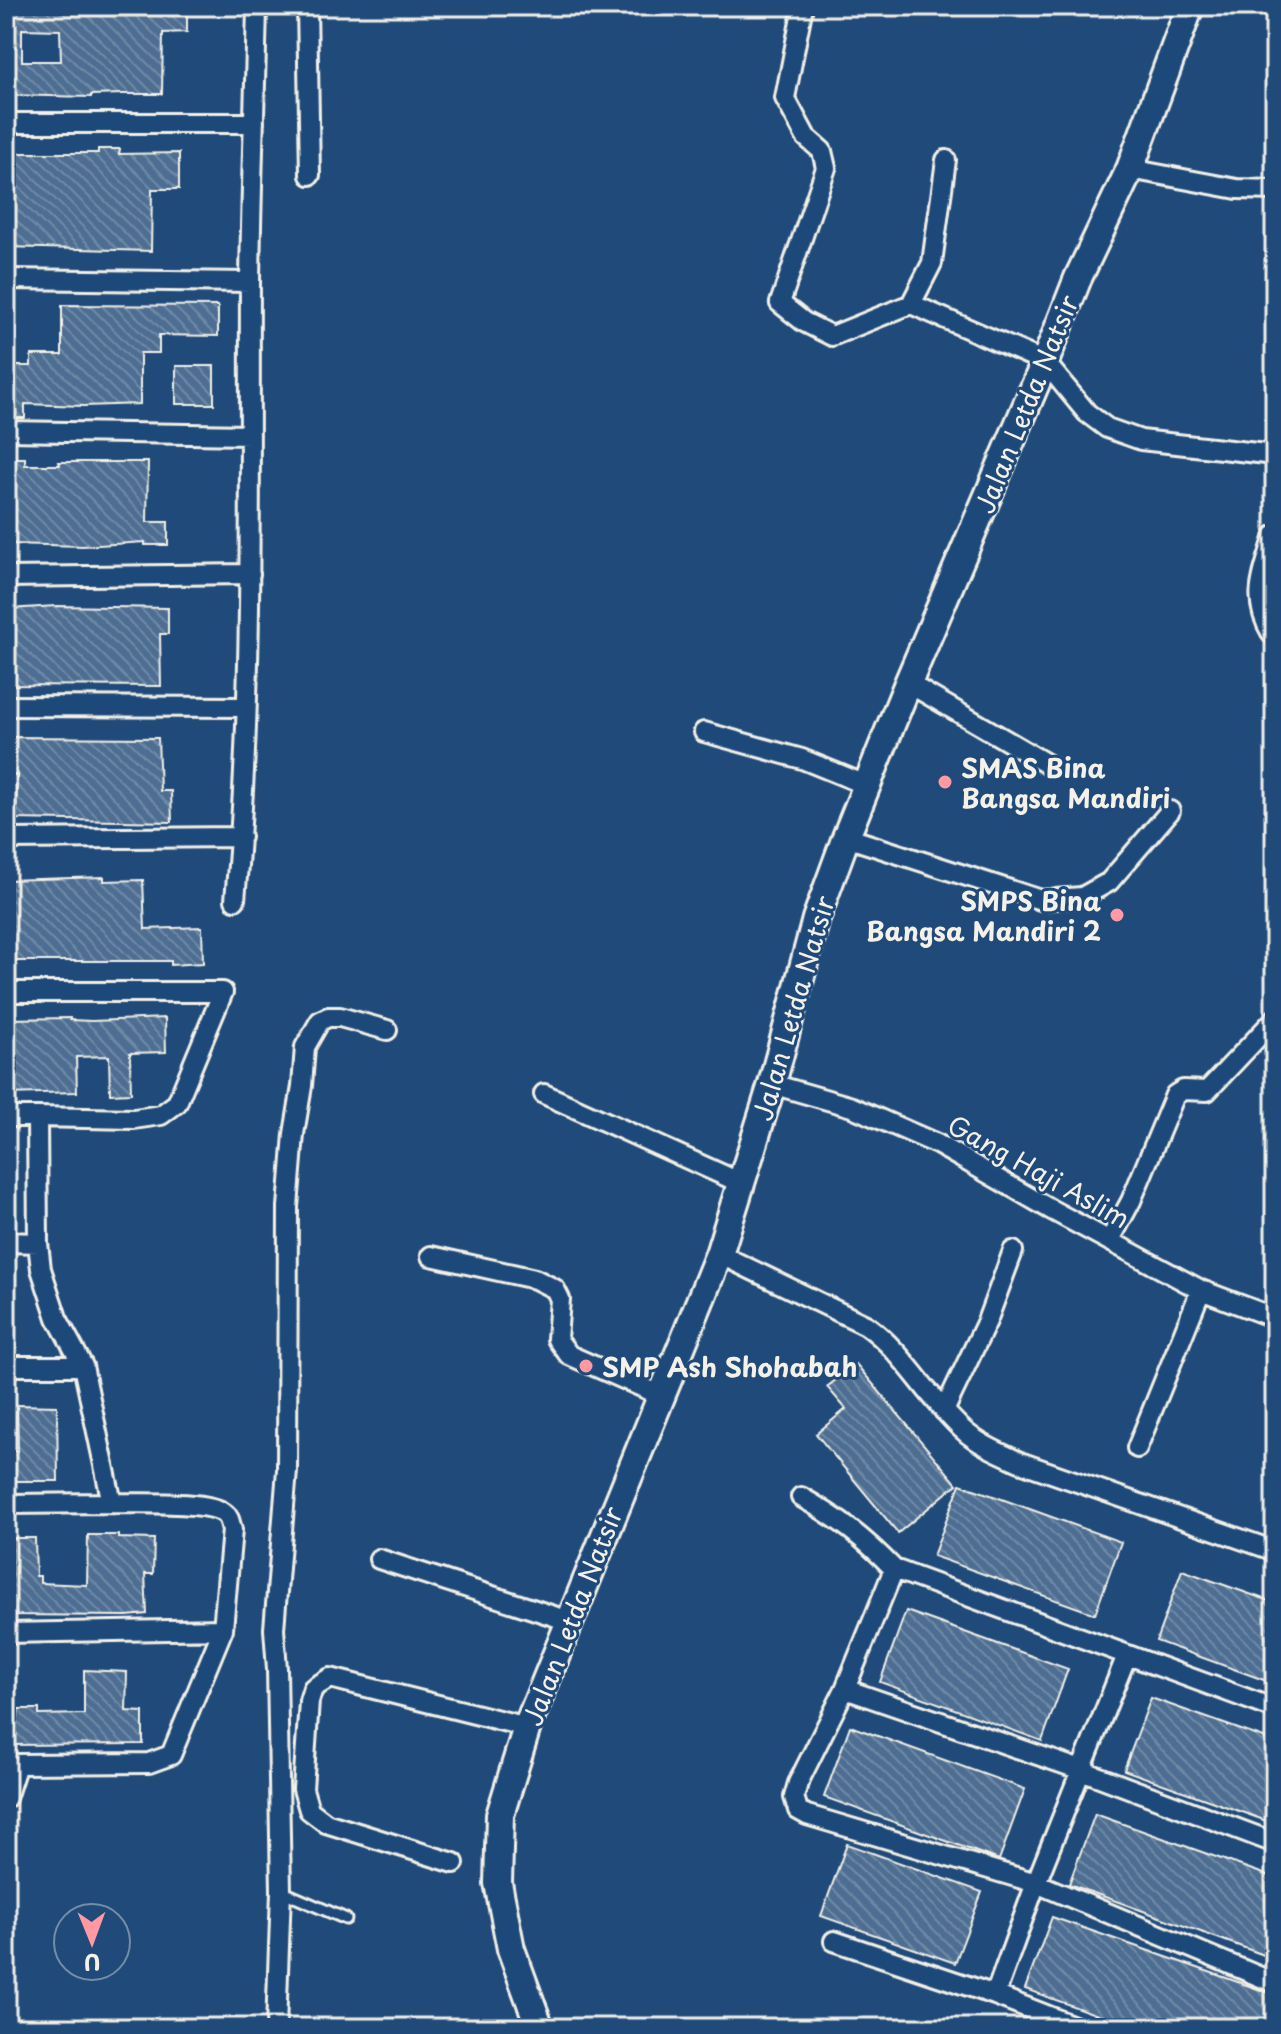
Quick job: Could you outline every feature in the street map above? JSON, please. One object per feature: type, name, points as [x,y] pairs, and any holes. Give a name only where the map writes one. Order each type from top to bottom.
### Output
[{"type":"main road","name":"Jalan Letda Natsir","points":[[540,2028],[511,1949],[498,1883],[500,1815],[527,1727],[719,1254],[772,1084],[816,919],[866,785],[1078,278],[1130,169],[1190,6]]},
{"type":"street","points":[[235,900],[241,837],[250,574],[250,282],[257,6]]},
{"type":"street","points":[[307,6],[310,175]]},
{"type":"street","points":[[803,6],[785,98],[806,137],[822,151],[826,168],[780,303],[804,322],[832,336],[911,304],[932,263],[946,160]]},
{"type":"street","points":[[6,123],[254,123]]},
{"type":"street","points":[[1130,169],[1237,189],[1275,190]]},
{"type":"street","points":[[6,279],[250,282]]},
{"type":"street","points":[[911,304],[1045,362],[1087,413],[1107,428],[1141,440],[1275,455]]},
{"type":"street","points":[[6,431],[250,435]]},
{"type":"street","points":[[1272,634],[1261,616],[1259,594],[1275,535]]},
{"type":"street","points":[[6,577],[250,574]]},
{"type":"street","points":[[908,683],[1052,767]]},
{"type":"street","points":[[6,706],[246,707]]},
{"type":"street","points":[[704,732],[802,759],[866,785]]},
{"type":"street","points":[[846,837],[1041,900],[1082,897],[1109,882],[1170,811]]},
{"type":"street","points":[[6,839],[241,837]]},
{"type":"street","points":[[6,992],[223,992],[177,1103],[161,1115],[134,1119],[6,1117]]},
{"type":"street","points":[[276,2028],[281,1891],[274,1629],[287,1470],[288,1207],[303,1060],[313,1031],[320,1021],[328,1017],[340,1017],[387,1030]]},
{"type":"street","points":[[1110,1240],[1131,1201],[1175,1095],[1183,1090],[1207,1091],[1275,1019]]},
{"type":"street","name":"Gang Haji Aslim","points":[[772,1084],[852,1107],[937,1144],[1201,1290],[1275,1318]]},
{"type":"street","points":[[544,1094],[743,1184]]},
{"type":"street","points":[[37,1117],[41,1269],[57,1318],[83,1366],[112,1503]]},
{"type":"street","points":[[6,1242],[38,1243]]},
{"type":"street","points":[[944,1411],[987,1321],[1013,1251]]},
{"type":"street","points":[[719,1254],[866,1325],[884,1338],[963,1431],[991,1449],[1020,1462],[1275,1551]]},
{"type":"street","points":[[431,1256],[535,1279],[555,1289],[560,1299],[557,1339],[569,1355],[660,1395]]},
{"type":"street","points":[[1137,1448],[1201,1290]]},
{"type":"street","points":[[6,1366],[83,1366]]},
{"type":"street","points":[[801,1497],[842,1520],[894,1569],[1275,1709]]},
{"type":"street","points":[[6,1504],[208,1506],[224,1512],[229,1517],[232,1530],[223,1629],[171,1755],[149,1763],[12,1764],[6,1798]]},
{"type":"street","points":[[379,1559],[569,1621]]},
{"type":"street","points":[[894,1569],[845,1689],[798,1783],[794,1797],[798,1810],[1036,1883],[1275,1983]]},
{"type":"street","points":[[6,1633],[223,1629]]},
{"type":"street","points":[[995,1995],[1127,1655]]},
{"type":"street","points":[[454,1863],[326,1823],[309,1810],[303,1789],[309,1701],[313,1688],[330,1678],[527,1727]]},
{"type":"street","points":[[845,1689],[1081,1770],[1275,1843]]},
{"type":"street","points":[[834,1941],[995,1995],[1079,2028]]},
{"type":"lane","points":[[281,1891],[346,1919]]},
{"type":"building","points":[[6,6],[187,6],[187,32],[163,33],[162,94],[91,97],[6,95]],"holes":[[[22,29],[60,30],[61,61],[22,61]]]},
{"type":"building","points":[[98,149],[120,149],[119,154],[179,153],[179,189],[152,189],[151,251],[6,247],[6,153],[98,153]]},
{"type":"building","points":[[62,305],[218,306],[218,336],[159,335],[159,353],[140,353],[140,404],[25,404],[25,418],[6,418],[6,366],[31,366],[31,355],[62,355]]},
{"type":"building","points":[[176,366],[214,366],[214,404],[176,404]]},
{"type":"building","points":[[8,458],[25,458],[25,465],[148,462],[147,522],[168,522],[168,545],[145,545],[145,542],[83,546],[10,544]]},
{"type":"building","points":[[56,606],[168,608],[168,634],[160,634],[161,686],[6,685],[6,652],[10,653],[9,609]]},
{"type":"building","points":[[6,737],[158,738],[160,791],[171,791],[172,822],[16,819],[17,775],[6,775]]},
{"type":"building","points":[[104,877],[104,881],[143,880],[145,929],[202,927],[203,963],[6,961],[6,880]]},
{"type":"building","points":[[70,1018],[92,1021],[165,1018],[166,1052],[130,1053],[131,1093],[110,1094],[109,1056],[76,1057],[77,1092],[6,1094],[6,1019]]},
{"type":"building","points":[[856,1364],[957,1484],[898,1533],[816,1434],[846,1409],[827,1387]]},
{"type":"building","points":[[17,1405],[57,1406],[58,1481],[6,1481],[6,1451],[18,1451]]},
{"type":"building","points":[[960,1484],[1121,1542],[1095,1614],[933,1556]]},
{"type":"building","points":[[88,1535],[154,1539],[153,1574],[145,1574],[147,1614],[6,1615],[6,1578],[12,1578],[12,1538],[35,1538],[36,1576],[40,1576],[40,1583],[87,1585]]},
{"type":"building","points":[[1182,1570],[1275,1603],[1275,1684],[1156,1641]]},
{"type":"building","points":[[906,1611],[1068,1669],[1042,1741],[880,1682]]},
{"type":"building","points":[[84,1670],[127,1672],[126,1711],[143,1712],[143,1744],[6,1745],[6,1716],[18,1716],[18,1709],[39,1709],[39,1715],[84,1714]]},
{"type":"building","points":[[1151,1698],[1275,1742],[1275,1824],[1124,1770]]},
{"type":"building","points":[[850,1726],[1025,1789],[999,1860],[824,1797]]},
{"type":"building","points":[[1095,1814],[1275,1878],[1275,1959],[1069,1884]]},
{"type":"building","points":[[847,1844],[982,1892],[955,1963],[821,1916]]},
{"type":"building","points":[[1052,1917],[1275,1995],[1275,2028],[1134,2028],[1025,1989]]},
{"type":"place","name":"SMAS Bina Bangsa Mandiri","points":[[945,782]]},
{"type":"place","name":"SMPS Bina Bangsa Mandiri 2","points":[[1117,915]]},
{"type":"place","name":"SMP Ash Shohabah","points":[[586,1366]]}]
